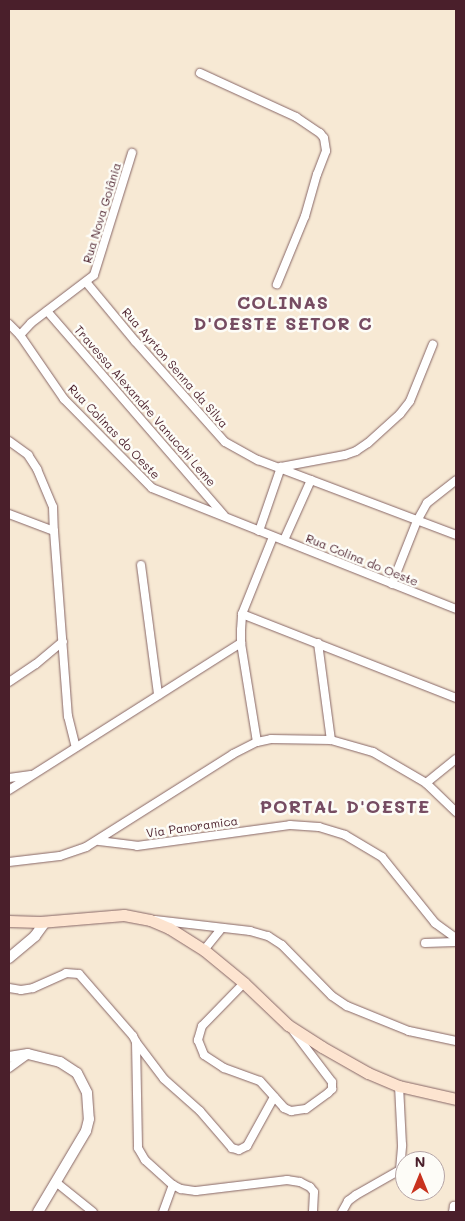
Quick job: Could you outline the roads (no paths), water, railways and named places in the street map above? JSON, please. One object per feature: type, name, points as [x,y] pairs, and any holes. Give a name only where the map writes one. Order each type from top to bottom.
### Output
[{"type":"main road","points":[[9,921],[45,922],[124,915],[150,920],[169,928],[204,950],[244,983],[288,1025],[353,1065],[399,1086],[456,1099]]},
{"type":"street","points":[[200,73],[296,117],[320,133],[324,138],[326,150],[305,216],[277,284]]},
{"type":"street","name":"Rua Nova Goiânia","points":[[20,335],[31,323],[94,276],[132,153]]},
{"type":"street","name":"Rua Ayrton Senna da Silva","points":[[86,282],[212,430],[241,452],[456,535]]},
{"type":"street","name":"Travessa Alexandre Vanucchi Leme","points":[[47,311],[226,517]]},
{"type":"street","name":"Rua Colinas do Oeste","points":[[9,324],[20,335],[64,399],[144,482],[162,493],[259,531]]},
{"type":"street","points":[[259,531],[281,467],[345,455],[356,451],[368,442],[400,414],[410,401],[433,344]]},
{"type":"street","points":[[9,441],[28,455],[37,469],[53,507],[68,716],[76,747]]},
{"type":"street","points":[[284,540],[311,480]]},
{"type":"street","points":[[392,584],[417,521],[427,502],[456,480]]},
{"type":"street","points":[[9,514],[54,531]]},
{"type":"street","name":"Rua Colina do Oeste","points":[[259,531],[456,609]]},
{"type":"street","points":[[257,742],[241,643],[242,614],[273,536]]},
{"type":"street","points":[[141,564],[158,695]]},
{"type":"street","points":[[242,614],[456,698]]},
{"type":"street","points":[[9,682],[36,664],[62,640]]},
{"type":"street","points":[[9,790],[241,643]]},
{"type":"street","points":[[318,643],[331,740]]},
{"type":"street","points":[[9,862],[72,853],[99,841],[233,754],[257,742],[305,738],[331,740],[372,752],[426,783],[456,812]]},
{"type":"street","points":[[426,783],[456,759]]},
{"type":"street","points":[[9,778],[33,775]]},
{"type":"street","name":"Via Panoramica","points":[[99,841],[137,846],[290,825],[319,826],[345,835],[382,857],[435,923],[456,940]]},
{"type":"street","points":[[150,920],[177,921],[250,931],[275,940],[322,987],[347,1006],[409,1031],[456,1041]]},
{"type":"street","points":[[9,958],[34,936],[45,922]]},
{"type":"street","points":[[204,950],[222,928]]},
{"type":"street","points":[[425,943],[456,940]]},
{"type":"street","points":[[9,988],[21,990],[33,988],[66,973],[79,974],[136,1042],[164,1079],[200,1111],[232,1148],[242,1149],[247,1146],[274,1097]]},
{"type":"street","points":[[244,983],[202,1026],[198,1033],[199,1048],[212,1062],[260,1081],[284,1108],[291,1111],[306,1109],[328,1093],[332,1086],[328,1075],[288,1025]]},
{"type":"street","points":[[136,1042],[138,1148],[145,1160],[181,1190],[196,1191],[287,1180],[300,1182],[310,1186],[314,1192],[313,1212]]},
{"type":"street","points":[[9,1057],[28,1054],[45,1057],[70,1068],[77,1073],[87,1093],[89,1119],[86,1131],[57,1183],[38,1212]]},
{"type":"street","points":[[9,1068],[28,1054]]},
{"type":"street","points":[[342,1212],[348,1201],[356,1195],[400,1170],[402,1145],[399,1086]]},
{"type":"street","points":[[57,1183],[93,1212]]},
{"type":"street","points":[[162,1212],[173,1185]]},
{"type":"street","points":[[453,1212],[454,1206],[456,1209]]},
{"type":"district","name":"COLINAS D'OESTE SETOR C","points":[[283,313]]},
{"type":"district","name":"PORTAL D'OESTE","points":[[345,806]]}]
